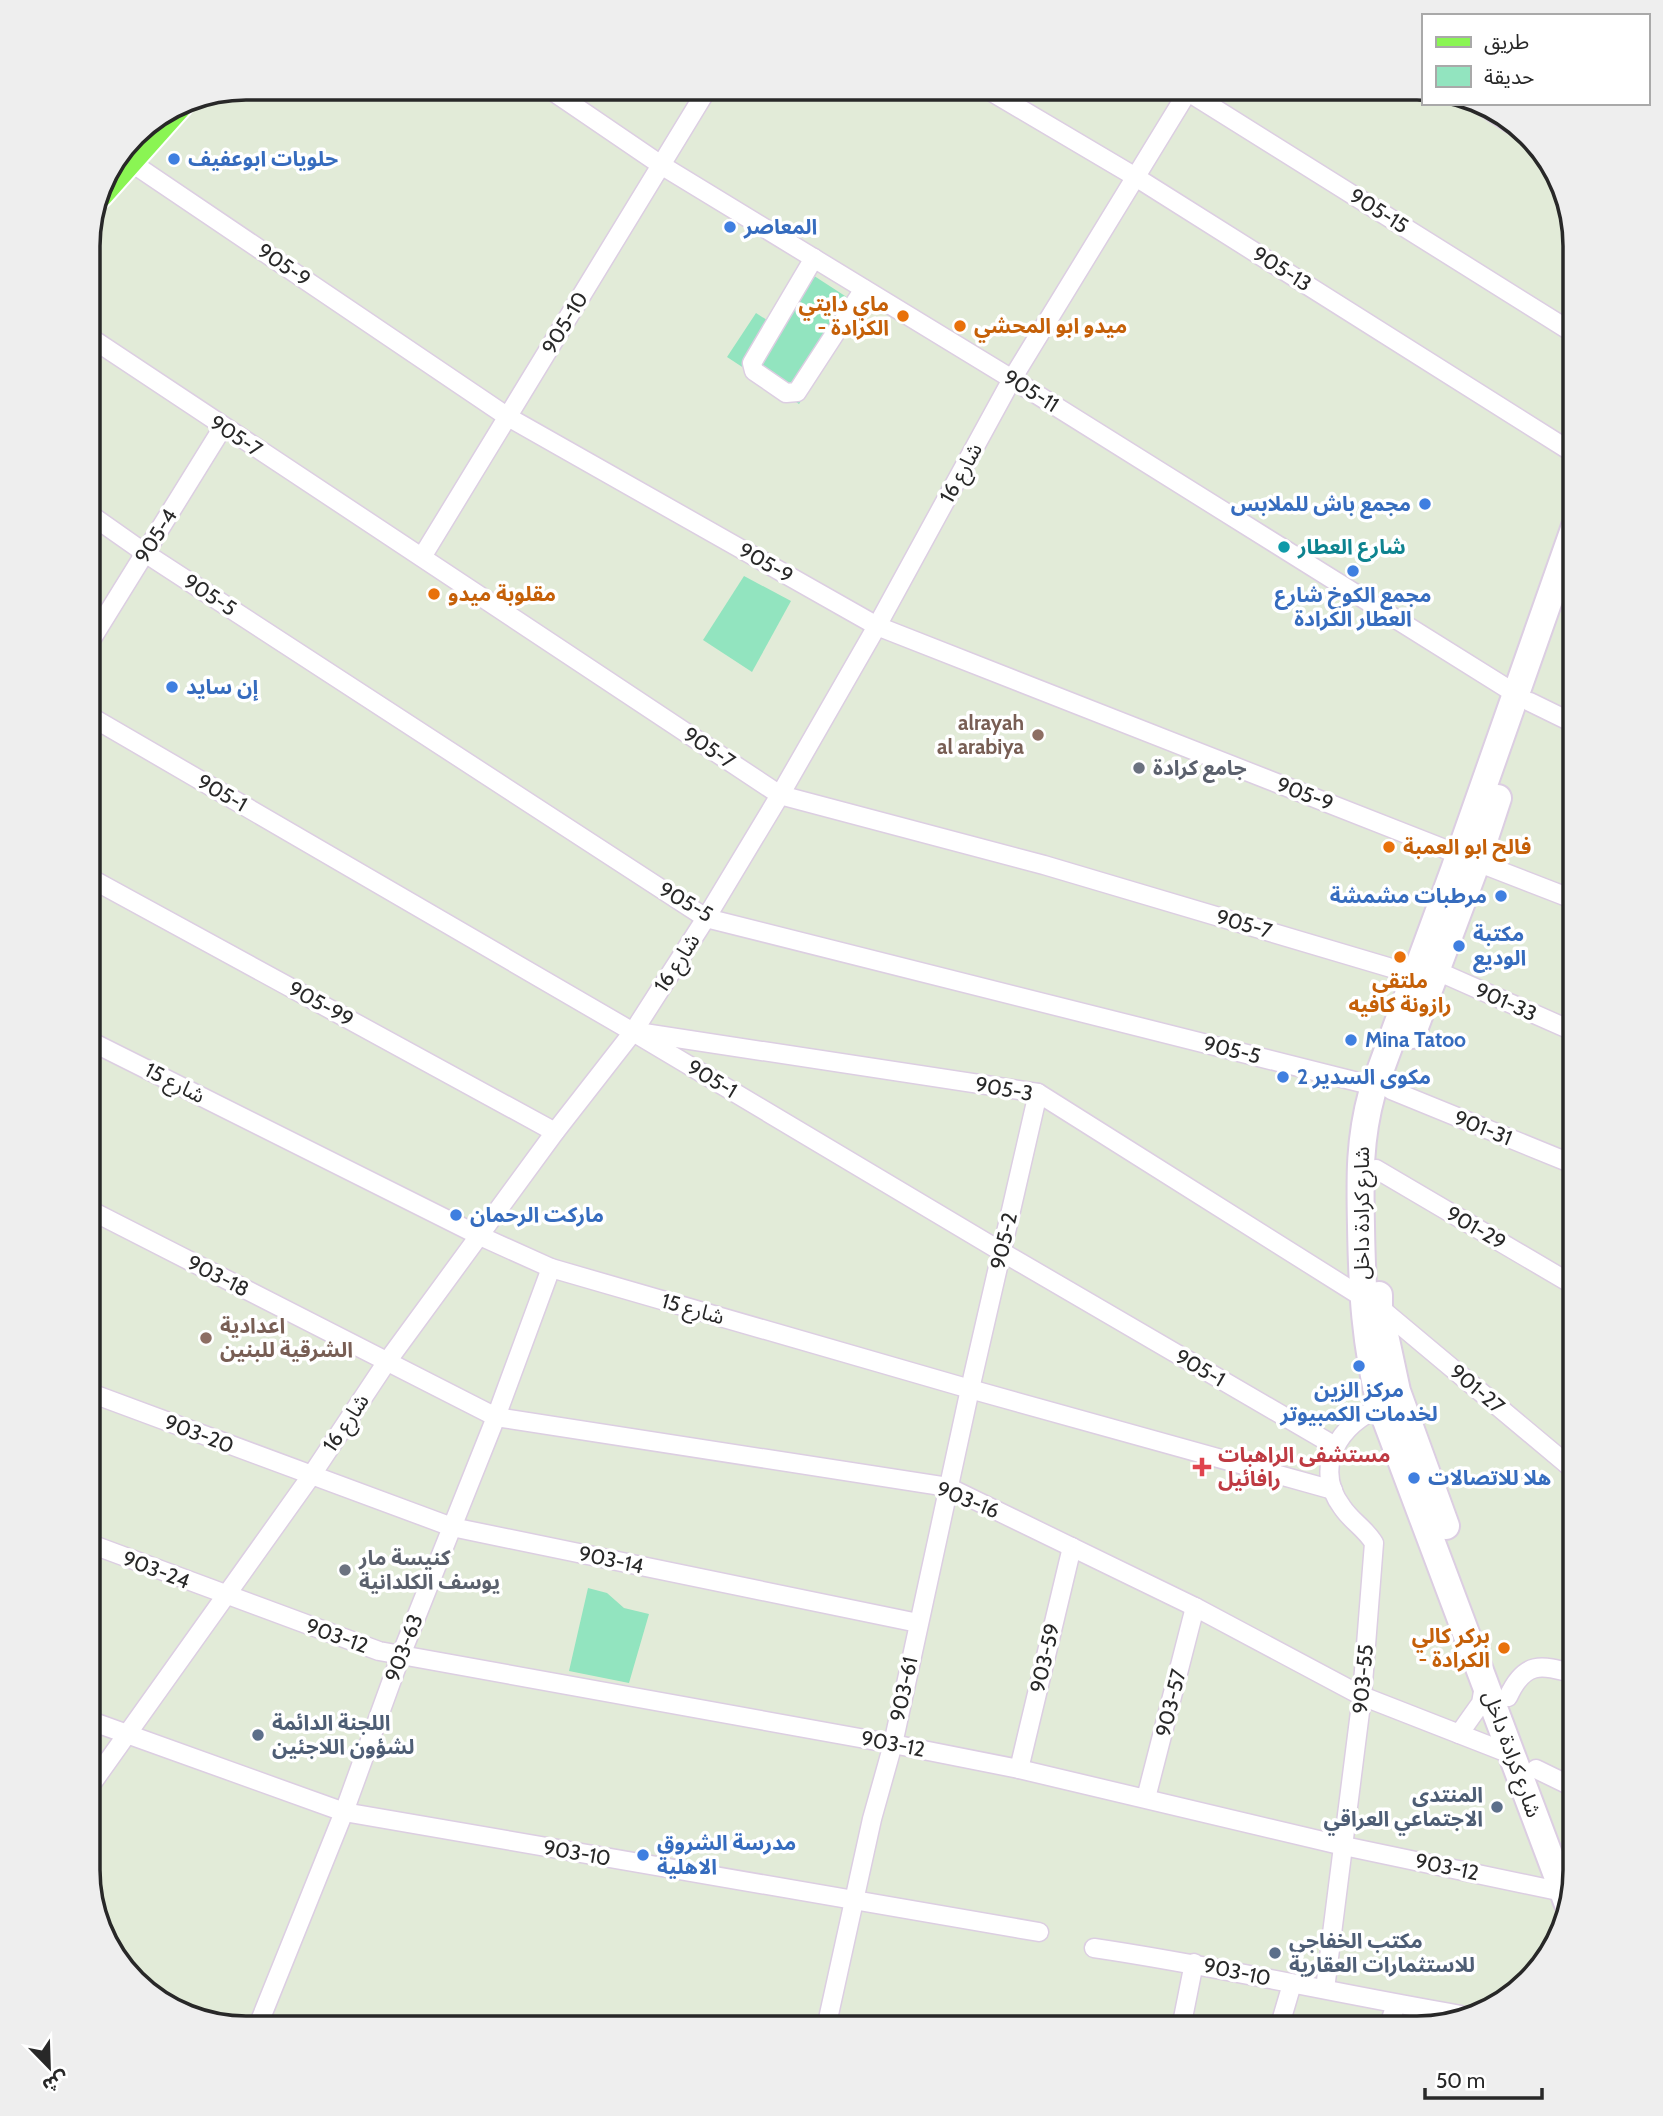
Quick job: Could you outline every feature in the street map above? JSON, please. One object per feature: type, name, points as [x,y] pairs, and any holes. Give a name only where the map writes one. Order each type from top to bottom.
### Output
[{"type":"main road","points":[[123,167],[150,137]]},
{"type":"main road","name":"شارع كرادة داخل","points":[[1563,568],[1469,858],[1383,1088],[1363,1125],[1360,1153],[1371,1302],[1397,1391],[1536,1769],[1563,1866]]},
{"type":"main road","name":"شارع كرادة داخل","points":[[1523,698],[1563,606]]},
{"type":"main road","name":"شارع كرادة داخل","points":[[1383,1088],[1376,1169],[1368,1349],[1381,1407],[1513,1755],[1563,1873]]},
{"type":"street","name":"905-11","points":[[566,100],[661,165],[1012,379],[1523,698],[1563,718]]},
{"type":"street","name":"905-10","points":[[422,557],[701,100]]},
{"type":"street","name":"905-13","points":[[1005,100],[1134,176],[1563,446]]},
{"type":"street","name":"شارع 16","points":[[100,1772],[311,1476],[386,1363],[555,1132],[633,1032],[780,796],[877,626],[1012,379],[1179,100]]},
{"type":"street","name":"905-15","points":[[1204,100],[1563,326]]},
{"type":"street","name":"905-9","points":[[129,160],[508,416],[877,626],[1563,895]]},
{"type":"street","points":[[814,258],[752,363],[754,371],[786,393],[797,392],[864,289]]},
{"type":"street","name":"905-7","points":[[100,344],[780,796],[1044,865],[1426,973]]},
{"type":"street","name":"905-4","points":[[100,626],[223,427]]},
{"type":"street","name":"905-5","points":[[100,521],[706,918],[1383,1088]]},
{"type":"street","name":"905-1","points":[[100,722],[633,1032],[1335,1446]]},
{"type":"street","name":"905-99","points":[[100,884],[555,1132]]},
{"type":"street","name":"901-33","points":[[1426,973],[1563,1027]]},
{"type":"street","name":"905-3","points":[[633,1032],[1038,1093],[1371,1302]]},
{"type":"street","name":"شارع 15","points":[[100,1046],[480,1236],[551,1268],[1332,1490]]},
{"type":"street","name":"901-31","points":[[1383,1088],[1563,1161]]},
{"type":"street","name":"905-2","points":[[970,1389],[1038,1093]]},
{"type":"street","name":"901-29","points":[[1376,1169],[1563,1278]]},
{"type":"street","name":"903-18","points":[[100,1215],[386,1363]]},
{"type":"street","name":"903-63","points":[[262,2016],[344,1812],[401,1655],[496,1417],[551,1268]]},
{"type":"street","name":"901-27","points":[[1371,1302],[1563,1460]]},
{"type":"street","name":"903-16","points":[[386,1363],[496,1417],[948,1487],[1195,1607],[1362,1696],[1513,1755]]},
{"type":"street","name":"903-61","points":[[828,2016],[853,1901],[893,1744],[970,1389]]},
{"type":"street","name":"903-20","points":[[100,1397],[311,1476]]},
{"type":"street","points":[[1332,1490],[1330,1468],[1335,1446],[1344,1430],[1357,1418],[1381,1407]]},
{"type":"street","name":"903-14","points":[[311,1476],[452,1527],[918,1623]]},
{"type":"street","name":"903-55","points":[[1325,1989],[1362,1696],[1374,1543],[1364,1528],[1350,1518],[1332,1490]]},
{"type":"street","name":"903-59","points":[[1018,1769],[1072,1547]]},
{"type":"street","name":"903-24","points":[[100,1548],[225,1596]]},
{"type":"street","name":"903-12","points":[[225,1596],[379,1651],[893,1744],[1018,1769],[1344,1846],[1562,1887]]},
{"type":"street","name":"903-57","points":[[1146,1798],[1195,1607]]},
{"type":"street","points":[[1508,1697],[1520,1677],[1536,1667],[1563,1670]]},
{"type":"street","points":[[1459,1734],[1481,1703],[1484,1679]]},
{"type":"street","name":"903-10","points":[[100,1724],[344,1812],[1039,1932]]},
{"type":"street","points":[[1536,1769],[1563,1782]]},
{"type":"street","name":"903-10","points":[[1094,1948],[1194,1963],[1447,2013]]},
{"type":"street","points":[[1183,2016],[1194,1963]]},
{"type":"street","points":[[1283,2016],[1292,1984]]},
{"type":"street","points":[[1392,2016],[1396,2004]]},
{"type":"green space","points":[[805,270],[862,307],[799,404],[727,357],[756,313],[770,322]]},
{"type":"green space","points":[[744,576],[791,601],[752,672],[703,640]]},
{"type":"green space","points":[[588,1588],[607,1593],[624,1608],[649,1614],[629,1683],[569,1671]]},
{"type":"place","name":"حلويات ابوعفيف","points":[[174,159]]},
{"type":"place","name":"المعاصر","points":[[730,227]]},
{"type":"place","name":"ماي دايتي - الكرادة","points":[[903,316]]},
{"type":"place","name":"ميدو ابو المحشي","points":[[960,326]]},
{"type":"place","name":"مجمع باش للملابس","points":[[1425,504]]},
{"type":"place","name":"شارع العطار","points":[[1284,547]]},
{"type":"place","name":"مجمع الكوخ شارع العطار الكرادة","points":[[1353,571]]},
{"type":"place","name":"مقلوبة ميدو","points":[[434,594]]},
{"type":"place","name":"إن سايد","points":[[172,687]]},
{"type":"place","name":"alrayah al arabiya","points":[[1038,735]]},
{"type":"place","name":"جامع كرادة","points":[[1139,768]]},
{"type":"place","name":"فالح ابو العمبة","points":[[1389,847]]},
{"type":"place","name":"مرطبات مشمشة","points":[[1501,896]]},
{"type":"place","name":"مكتبة الوديع","points":[[1459,946]]},
{"type":"place","name":"ملتقى رازونة كافيه","points":[[1400,957]]},
{"type":"place","name":"Mina Tatoo","points":[[1351,1040]]},
{"type":"place","name":"مكوى السدير 2","points":[[1283,1077]]},
{"type":"place","name":"ماركت الرحمان","points":[[456,1215]]},
{"type":"place","name":"اعدادية الشرقية للبنين","points":[[206,1338]]},
{"type":"place","name":"مركز الزين لخدمات الكمبيوتر","points":[[1359,1366]]},
{"type":"place","name":"مستشفى الراهبات رافائيل","points":[[1202,1467]]},
{"type":"place","name":"هلا للاتصالات","points":[[1414,1478]]},
{"type":"place","name":"كنيسة مار يوسف الكلدانية","points":[[345,1570]]},
{"type":"place","name":"بركر كالي - الكرادة","points":[[1504,1648]]},
{"type":"place","name":"اللجنة الدائمة لشؤون اللاجئين","points":[[258,1735]]},
{"type":"place","name":"المنتدى الاجتماعي العراقي","points":[[1497,1807]]},
{"type":"place","name":"مدرسة الشروق الاهلية","points":[[643,1855]]},
{"type":"place","name":"مكتب الخفاجي للاستثمارات العقارية","points":[[1275,1953]]}]
